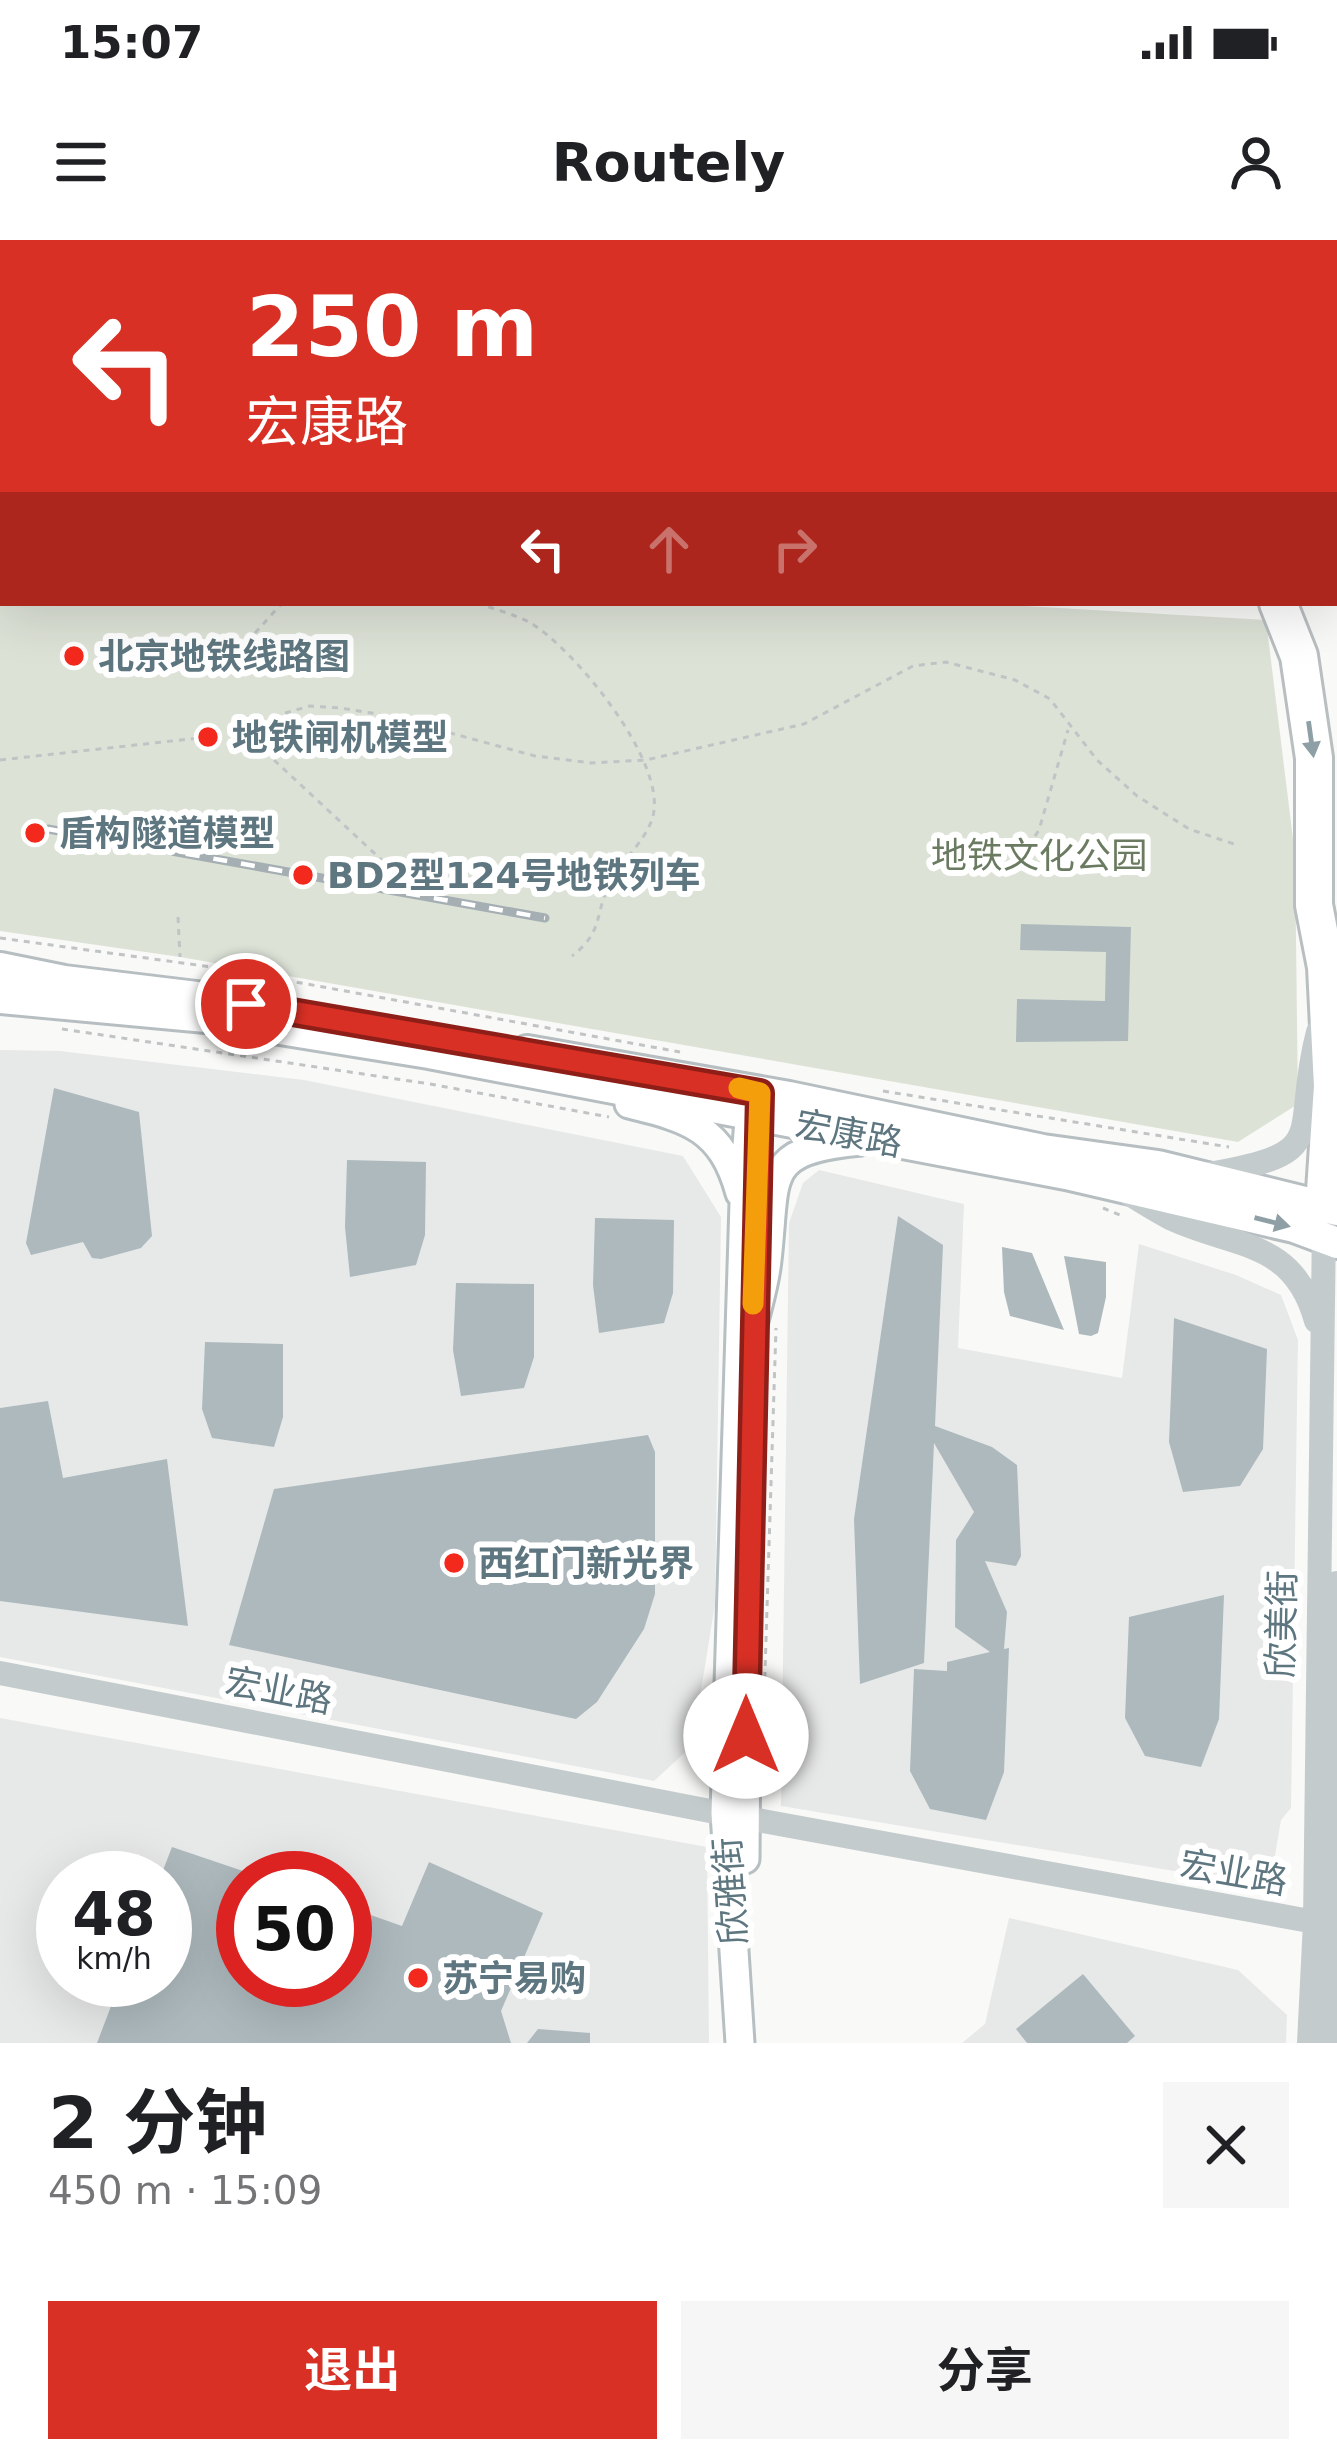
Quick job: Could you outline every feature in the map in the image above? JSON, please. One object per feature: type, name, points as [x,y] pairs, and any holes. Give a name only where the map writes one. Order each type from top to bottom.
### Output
[{"type":"highway","points":[[1282,614],[1299,656],[1314,758],[1313,905],[1327,995],[1331,1224]]},
{"type":"main road","name":"宏康路","points":[[0,968],[64,982],[158,991],[379,1025],[755,1104],[883,1139],[1114,1184],[1294,1227],[1331,1224]]},
{"type":"main road","name":"宏康路","points":[[0,998],[206,1017],[516,1070],[1201,1175],[1331,1224]]},
{"type":"main road","points":[[516,1070],[700,1127],[733,1166],[744,1207]]},
{"type":"main road","name":"欣雅街","points":[[740,2043],[735,1824],[744,1207],[755,1104]]},
{"type":"main road","name":"欣雅街","points":[[755,1104],[765,1317],[735,1824],[757,2043]]},
{"type":"main road","points":[[765,1317],[771,1190],[788,1161],[814,1145],[883,1139]]},
{"type":"street","points":[[1201,1175],[1264,1165],[1297,1149],[1306,1131],[1315,1041],[1327,995]]},
{"type":"street","points":[[1114,1184],[1174,1220],[1270,1253],[1295,1277],[1312,1306],[1320,1337]]},
{"type":"street","name":"欣美街","points":[[1330,2043],[1321,1929],[1320,1337],[1331,1224]]},
{"type":"street","name":"欣美街","points":[[1309,2043],[1321,1929],[1337,1583]]},
{"type":"street","name":"宏业路","points":[[0,1673],[735,1824]]},
{"type":"street","name":"宏业路","points":[[0,1690],[1321,1929]]},
{"type":"path","points":[[248,642],[279,606]]},
{"type":"path","points":[[485,606],[529,622],[555,641],[646,760],[655,799],[652,818],[605,891],[600,923],[590,942],[572,956]]},
{"type":"path","points":[[284,713],[310,706],[340,708],[384,715],[536,756],[591,763],[646,760],[804,724],[913,666],[946,662],[1015,680],[1050,699],[1097,760],[1137,796],[1189,830],[1234,844]]},
{"type":"path","points":[[1015,866],[1039,830],[1069,727]]},
{"type":"path","points":[[0,760],[208,737]]},
{"type":"path","points":[[274,760],[415,891]]},
{"type":"path","points":[[178,917],[180,957]]},
{"type":"path","points":[[63,1029],[407,1080],[613,1118]]},
{"type":"path","points":[[1087,1202],[1138,1221]]},
{"type":"path","points":[[764,1702],[765,1317]]},
{"type":"shaded area","points":[[0,1050],[60,1051],[304,1080],[683,1156],[721,1217],[715,1604],[692,1746],[654,1781],[0,1657]]},
{"type":"shaded area","points":[[819,1170],[964,1204],[958,1348],[1122,1378],[1139,1244],[1236,1275],[1281,1295],[1298,1340],[1291,1808],[1281,1820],[1271,1879],[1253,1884],[781,1806],[789,1223],[803,1183]]},
{"type":"shaded area","points":[[0,1718],[707,1847],[709,2043],[0,2043]]},
{"type":"shaded area","points":[[1009,1918],[1238,1970],[1287,2015],[1286,2043],[962,2043],[985,2024]]},
{"type":"green space","name":"地铁文化公园","points":[[0,606],[1026,606],[1266,620],[1295,855],[1298,1104],[1238,1142],[180,957],[0,931]]},
{"type":"building","points":[[1021,924],[1131,927],[1128,1041],[1016,1042],[1017,999],[1105,1001],[1106,952],[1020,950]]},
{"type":"building","points":[[54,1088],[139,1112],[152,1236],[141,1248],[101,1259],[92,1258],[83,1242],[31,1255],[26,1243]]},
{"type":"building","points":[[347,1160],[426,1162],[425,1235],[416,1265],[350,1277],[345,1227]]},
{"type":"building","points":[[898,1216],[943,1245],[935,1426],[992,1447],[1017,1465],[1021,1556],[1016,1566],[985,1561],[1007,1612],[1004,1649],[1009,1648],[1004,1772],[986,1820],[930,1809],[910,1771],[914,1669],[947,1671],[947,1662],[990,1652],[955,1627],[956,1540],[974,1512],[934,1443],[924,1663],[860,1684],[854,1519]]},
{"type":"building","points":[[595,1218],[674,1220],[673,1293],[664,1323],[599,1333],[593,1285]]},
{"type":"building","points":[[1002,1247],[1032,1253],[1064,1330],[1010,1316]]},
{"type":"building","points":[[1064,1256],[1106,1262],[1106,1297],[1098,1333],[1091,1336],[1079,1334]]},
{"type":"building","points":[[456,1283],[534,1284],[534,1357],[524,1388],[461,1396],[453,1350]]},
{"type":"building","points":[[1174,1318],[1267,1349],[1263,1449],[1240,1486],[1183,1492],[1169,1442]]},
{"type":"building","points":[[205,1342],[283,1344],[283,1417],[274,1447],[212,1438],[202,1409]]},
{"type":"building","points":[[48,1401],[63,1478],[167,1459],[188,1626],[0,1601],[0,1408]]},
{"type":"building","name":"西红门新光界","points":[[648,1435],[655,1452],[655,1594],[644,1629],[597,1702],[576,1719],[229,1645],[274,1489]]},
{"type":"building","points":[[1224,1595],[1219,1719],[1201,1767],[1145,1756],[1125,1718],[1129,1617]]},
{"type":"building","points":[[192,1854],[216,1862],[216,2007],[372,2007],[372,1915],[402,1926],[429,1862],[543,1913],[501,2011],[511,2043],[97,2043],[111,2007],[192,2007]]},
{"type":"building","points":[[1083,1974],[1135,2036],[1127,2043],[1027,2043],[1016,2029]]},
{"type":"building","points":[[538,2029],[590,2033],[590,2043],[527,2043]]},
{"type":"railway","points":[[48,829],[545,918]]},
{"type":"slow traffic","points":[[739,1088],[760,1093],[753,1304]]},
{"type":"place","name":"北京地铁线路图","points":[[74,656]]},
{"type":"place","name":"地铁闸机模型","points":[[208,737]]},
{"type":"place","name":"盾构隧道模型","points":[[35,833]]},
{"type":"place","name":"BD2型124号地铁列车","points":[[303,875]]},
{"type":"place","name":"西红门新光界","points":[[454,1563]]},
{"type":"place","name":"苏宁易购","points":[[418,1978]]},
{"type":"route","points":[[246,1004],[760,1093],[746,1736]]}]
